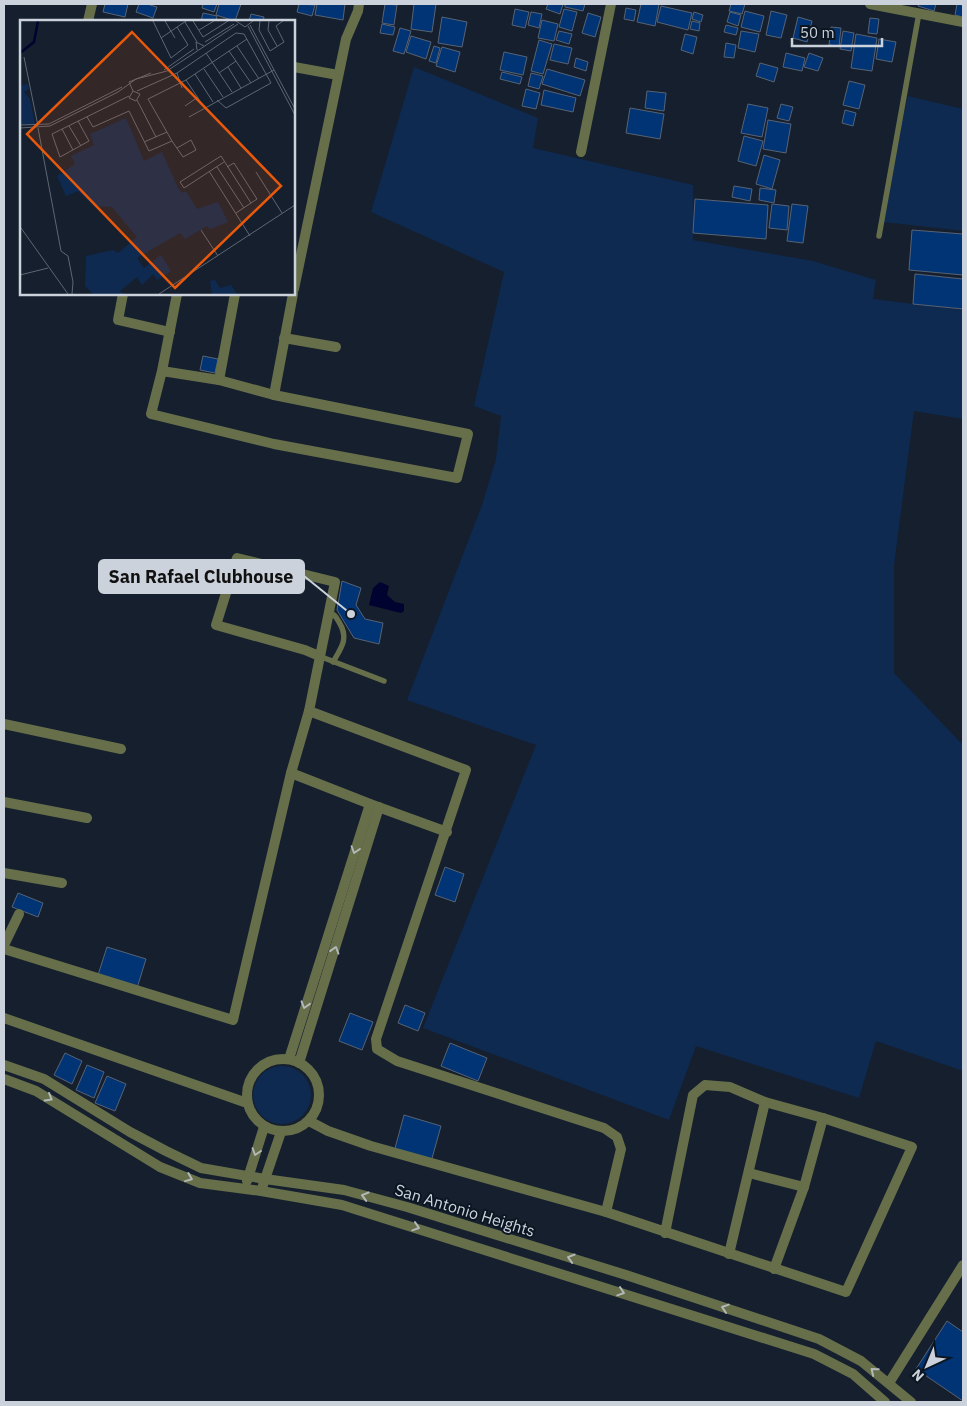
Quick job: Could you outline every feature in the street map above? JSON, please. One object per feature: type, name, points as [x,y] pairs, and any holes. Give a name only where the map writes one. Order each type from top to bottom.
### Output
[{"type":"street","points":[[88,20],[92,4]]},
{"type":"street","points":[[295,284],[346,39],[359,4]]},
{"type":"street","points":[[581,152],[610,4]]},
{"type":"street","points":[[870,4],[963,22]]},
{"type":"street","points":[[295,67],[338,75]]},
{"type":"street","points":[[124,295],[118,320],[170,332]]},
{"type":"street","points":[[162,370],[219,380],[274,394],[468,434],[456,478],[274,444],[151,414],[177,295]]},
{"type":"street","points":[[219,380],[235,295]]},
{"type":"street","points":[[274,394],[293,295]]},
{"type":"street","points":[[284,338],[336,347]]},
{"type":"street","points":[[4,949],[233,1020],[291,773],[309,711],[335,582],[238,558],[216,625],[305,650],[319,656]]},
{"type":"street","points":[[309,711],[466,770],[376,1039],[377,1049],[382,1054],[396,1061],[604,1128],[617,1137],[621,1149],[606,1212]]},
{"type":"street","points":[[4,724],[121,749]]},
{"type":"street","points":[[291,773],[446,832]]},
{"type":"street","points":[[4,802],[87,818]]},
{"type":"street","points":[[289,1059],[375,806]]},
{"type":"street","points":[[299,1063],[375,806]]},
{"type":"street","points":[[4,873],[62,883]]},
{"type":"street","points":[[4,945],[19,914]]},
{"type":"street","points":[[4,1018],[247,1103]]},
{"type":"street","points":[[277,1059],[289,1059],[299,1063],[312,1074],[319,1090],[319,1101],[315,1112],[309,1121],[296,1129],[281,1132],[264,1127],[256,1121],[247,1103],[246,1091],[249,1080],[256,1070],[265,1063],[277,1059]]},
{"type":"street","name":"San Antonio Heights","points":[[4,1065],[44,1079],[130,1132],[201,1168],[344,1190],[417,1210],[626,1275],[819,1339],[861,1361],[911,1402]]},
{"type":"street","name":"San Antonio Heights","points":[[4,1079],[36,1091],[160,1167],[200,1183],[342,1205],[814,1354],[853,1374],[879,1400]]},
{"type":"street","points":[[309,1121],[371,1146],[606,1212],[665,1233],[846,1292],[912,1147],[823,1118],[765,1102],[730,1087],[705,1086],[693,1096],[665,1233]]},
{"type":"street","points":[[729,1254],[765,1102]]},
{"type":"street","points":[[774,1269],[804,1187],[823,1118]]},
{"type":"street","points":[[244,1189],[264,1127]]},
{"type":"street","points":[[261,1191],[281,1132]]},
{"type":"street","points":[[749,1173],[804,1187]]},
{"type":"street","points":[[889,1383],[963,1265]]},
{"type":"lane","points":[[879,236],[919,13]]},
{"type":"lane","points":[[328,613],[335,615],[346,635],[333,662]]},
{"type":"lane","points":[[319,656],[384,681]]},
{"type":"shaded area","points":[[414,67],[538,118],[533,148],[693,185],[693,240],[813,261],[876,280],[873,299],[963,310],[963,419],[914,411],[894,565],[894,673],[963,745],[963,1071],[876,1041],[859,1098],[696,1046],[669,1120],[423,1028],[536,745],[407,700],[482,505],[496,459],[501,416],[474,406],[504,272],[371,212]]},
{"type":"shaded area","points":[[908,96],[963,109],[963,231],[884,222]]},
{"type":"shaded area","points":[[380,582],[389,586],[387,595],[395,602],[404,604],[404,611],[401,613],[369,605],[373,588]]},
{"type":"shaded area","points":[[282,1066],[293,1068],[306,1079],[311,1095],[309,1106],[298,1119],[282,1124],[271,1122],[258,1111],[253,1095],[255,1084],[266,1071]]},
{"type":"building","points":[[105,4],[128,4],[125,17],[103,12]]},
{"type":"building","points":[[139,4],[157,7],[153,18],[136,12]]},
{"type":"building","points":[[203,4],[217,4],[214,12],[202,8]]},
{"type":"building","points":[[219,4],[241,4],[235,20],[216,15]]},
{"type":"building","points":[[299,4],[315,5],[312,16],[297,12]]},
{"type":"building","points":[[317,4],[345,4],[343,20],[315,15]]},
{"type":"building","points":[[385,4],[397,5],[394,25],[382,23]]},
{"type":"building","points":[[414,4],[436,4],[432,32],[411,29]]},
{"type":"building","points":[[548,4],[563,4],[560,14],[546,9]]},
{"type":"building","points":[[565,4],[585,4],[583,11],[565,7]]},
{"type":"building","points":[[641,4],[659,4],[655,26],[637,22]]},
{"type":"building","points":[[731,4],[745,4],[742,14],[729,11]]},
{"type":"building","points":[[919,4],[936,4],[934,11],[918,6]]},
{"type":"building","points":[[957,4],[963,5],[963,17],[955,15]]},
{"type":"building","points":[[661,6],[692,13],[688,30],[657,22]]},
{"type":"building","points":[[626,8],[636,10],[634,21],[624,19]]},
{"type":"building","points":[[515,9],[529,12],[525,28],[512,25]]},
{"type":"building","points":[[564,9],[577,12],[572,31],[559,27]]},
{"type":"building","points":[[745,11],[764,16],[760,32],[741,27]]},
{"type":"building","points":[[771,11],[787,15],[781,38],[766,35]]},
{"type":"building","points":[[531,12],[542,14],[539,28],[528,25]]},
{"type":"building","points":[[694,12],[703,15],[701,22],[692,19]]},
{"type":"building","points":[[730,12],[741,15],[738,26],[727,22]]},
{"type":"building","points":[[203,13],[217,16],[216,20],[201,20]]},
{"type":"building","points":[[588,13],[601,17],[595,37],[582,33]]},
{"type":"building","points":[[251,14],[264,17],[263,20],[249,20]]},
{"type":"building","points":[[442,17],[467,22],[462,47],[438,43]]},
{"type":"building","points":[[798,17],[812,21],[807,42],[793,38]]},
{"type":"building","points":[[870,18],[879,19],[877,34],[868,33]]},
{"type":"building","points":[[542,20],[558,24],[554,41],[538,38]]},
{"type":"building","points":[[692,21],[700,23],[699,31],[690,29]]},
{"type":"building","points":[[382,24],[395,27],[393,35],[380,33]]},
{"type":"building","points":[[726,25],[738,28],[736,35],[724,32]]},
{"type":"building","points":[[831,27],[841,28],[839,46],[829,45]]},
{"type":"building","points":[[400,28],[411,31],[404,54],[393,51]]},
{"type":"building","points":[[559,31],[572,34],[569,44],[556,40]]},
{"type":"building","points":[[741,31],[759,34],[755,52],[738,48]]},
{"type":"building","points":[[843,31],[854,33],[851,51],[840,49]]},
{"type":"building","points":[[685,34],[697,37],[693,54],[681,50]]},
{"type":"building","points":[[856,34],[877,38],[872,71],[851,68]]},
{"type":"building","points":[[411,36],[431,42],[426,59],[406,52]]},
{"type":"building","points":[[879,39],[896,42],[892,62],[876,59]]},
{"type":"building","points":[[539,40],[552,44],[543,74],[531,71]]},
{"type":"building","points":[[726,43],[736,45],[734,58],[724,57]]},
{"type":"building","points":[[554,44],[572,48],[568,64],[550,60]]},
{"type":"building","points":[[434,46],[440,48],[436,63],[429,61]]},
{"type":"building","points":[[442,47],[460,52],[455,72],[436,66]]},
{"type":"building","points":[[504,52],[527,57],[523,75],[500,70]]},
{"type":"building","points":[[786,53],[805,58],[802,71],[783,67]]},
{"type":"building","points":[[809,53],[823,58],[818,71],[804,67]]},
{"type":"building","points":[[576,58],[588,62],[586,71],[574,67]]},
{"type":"building","points":[[760,63],[778,68],[774,82],[756,76]]},
{"type":"building","points":[[547,69],[585,80],[580,96],[542,84]]},
{"type":"building","points":[[502,72],[522,77],[520,84],[500,79]]},
{"type":"building","points":[[531,73],[543,76],[539,89],[528,86]]},
{"type":"building","points":[[849,81],[865,85],[859,109],[843,105]]},
{"type":"building","points":[[526,89],[540,93],[536,109],[522,106]]},
{"type":"building","points":[[544,90],[576,98],[573,112],[541,105]]},
{"type":"building","points":[[647,91],[666,93],[664,111],[645,108]]},
{"type":"building","points":[[748,104],[768,108],[762,137],[741,133]]},
{"type":"building","points":[[781,104],[793,107],[789,121],[777,118]]},
{"type":"building","points":[[630,108],[664,114],[660,139],[626,133]]},
{"type":"building","points":[[845,110],[856,113],[853,126],[842,123]]},
{"type":"building","points":[[768,120],[791,124],[786,153],[763,149]]},
{"type":"building","points":[[744,136],[763,141],[756,166],[738,161]]},
{"type":"building","points":[[764,155],[780,160],[772,189],[756,184]]},
{"type":"building","points":[[734,186],[752,189],[750,201],[732,197]]},
{"type":"building","points":[[760,188],[776,190],[774,203],[759,200]]},
{"type":"building","points":[[695,199],[768,205],[766,239],[693,233]]},
{"type":"building","points":[[772,204],[789,206],[787,230],[769,228]]},
{"type":"building","points":[[792,204],[808,206],[803,243],[787,241]]},
{"type":"building","points":[[912,230],[963,234],[963,275],[909,270]]},
{"type":"building","points":[[915,274],[963,279],[963,309],[913,304]]},
{"type":"building","points":[[203,356],[218,359],[215,373],[200,370]]},
{"type":"building","points":[[342,581],[361,588],[356,605],[365,619],[383,623],[379,644],[354,638],[337,610]]},
{"type":"building","points":[[445,867],[464,874],[455,902],[435,895]]},
{"type":"building","points":[[18,893],[43,903],[38,917],[12,907]]},
{"type":"building","points":[[107,947],[146,959],[137,988],[98,975]]},
{"type":"building","points":[[405,1005],[425,1013],[418,1031],[398,1023]]},
{"type":"building","points":[[350,1013],[373,1022],[362,1050],[339,1041]]},
{"type":"building","points":[[450,1043],[487,1058],[478,1081],[441,1066]]},
{"type":"building","points":[[65,1053],[82,1061],[72,1084],[54,1075]]},
{"type":"building","points":[[87,1065],[104,1072],[94,1098],[76,1090]]},
{"type":"building","points":[[107,1076],[126,1084],[115,1111],[95,1103]]},
{"type":"building","points":[[404,1115],[441,1126],[431,1162],[394,1152]]},
{"type":"building","points":[[947,1321],[963,1332],[963,1401],[916,1369]]},
{"type":"place","name":"San Rafael Clubhouse","points":[[351,614]]}]
